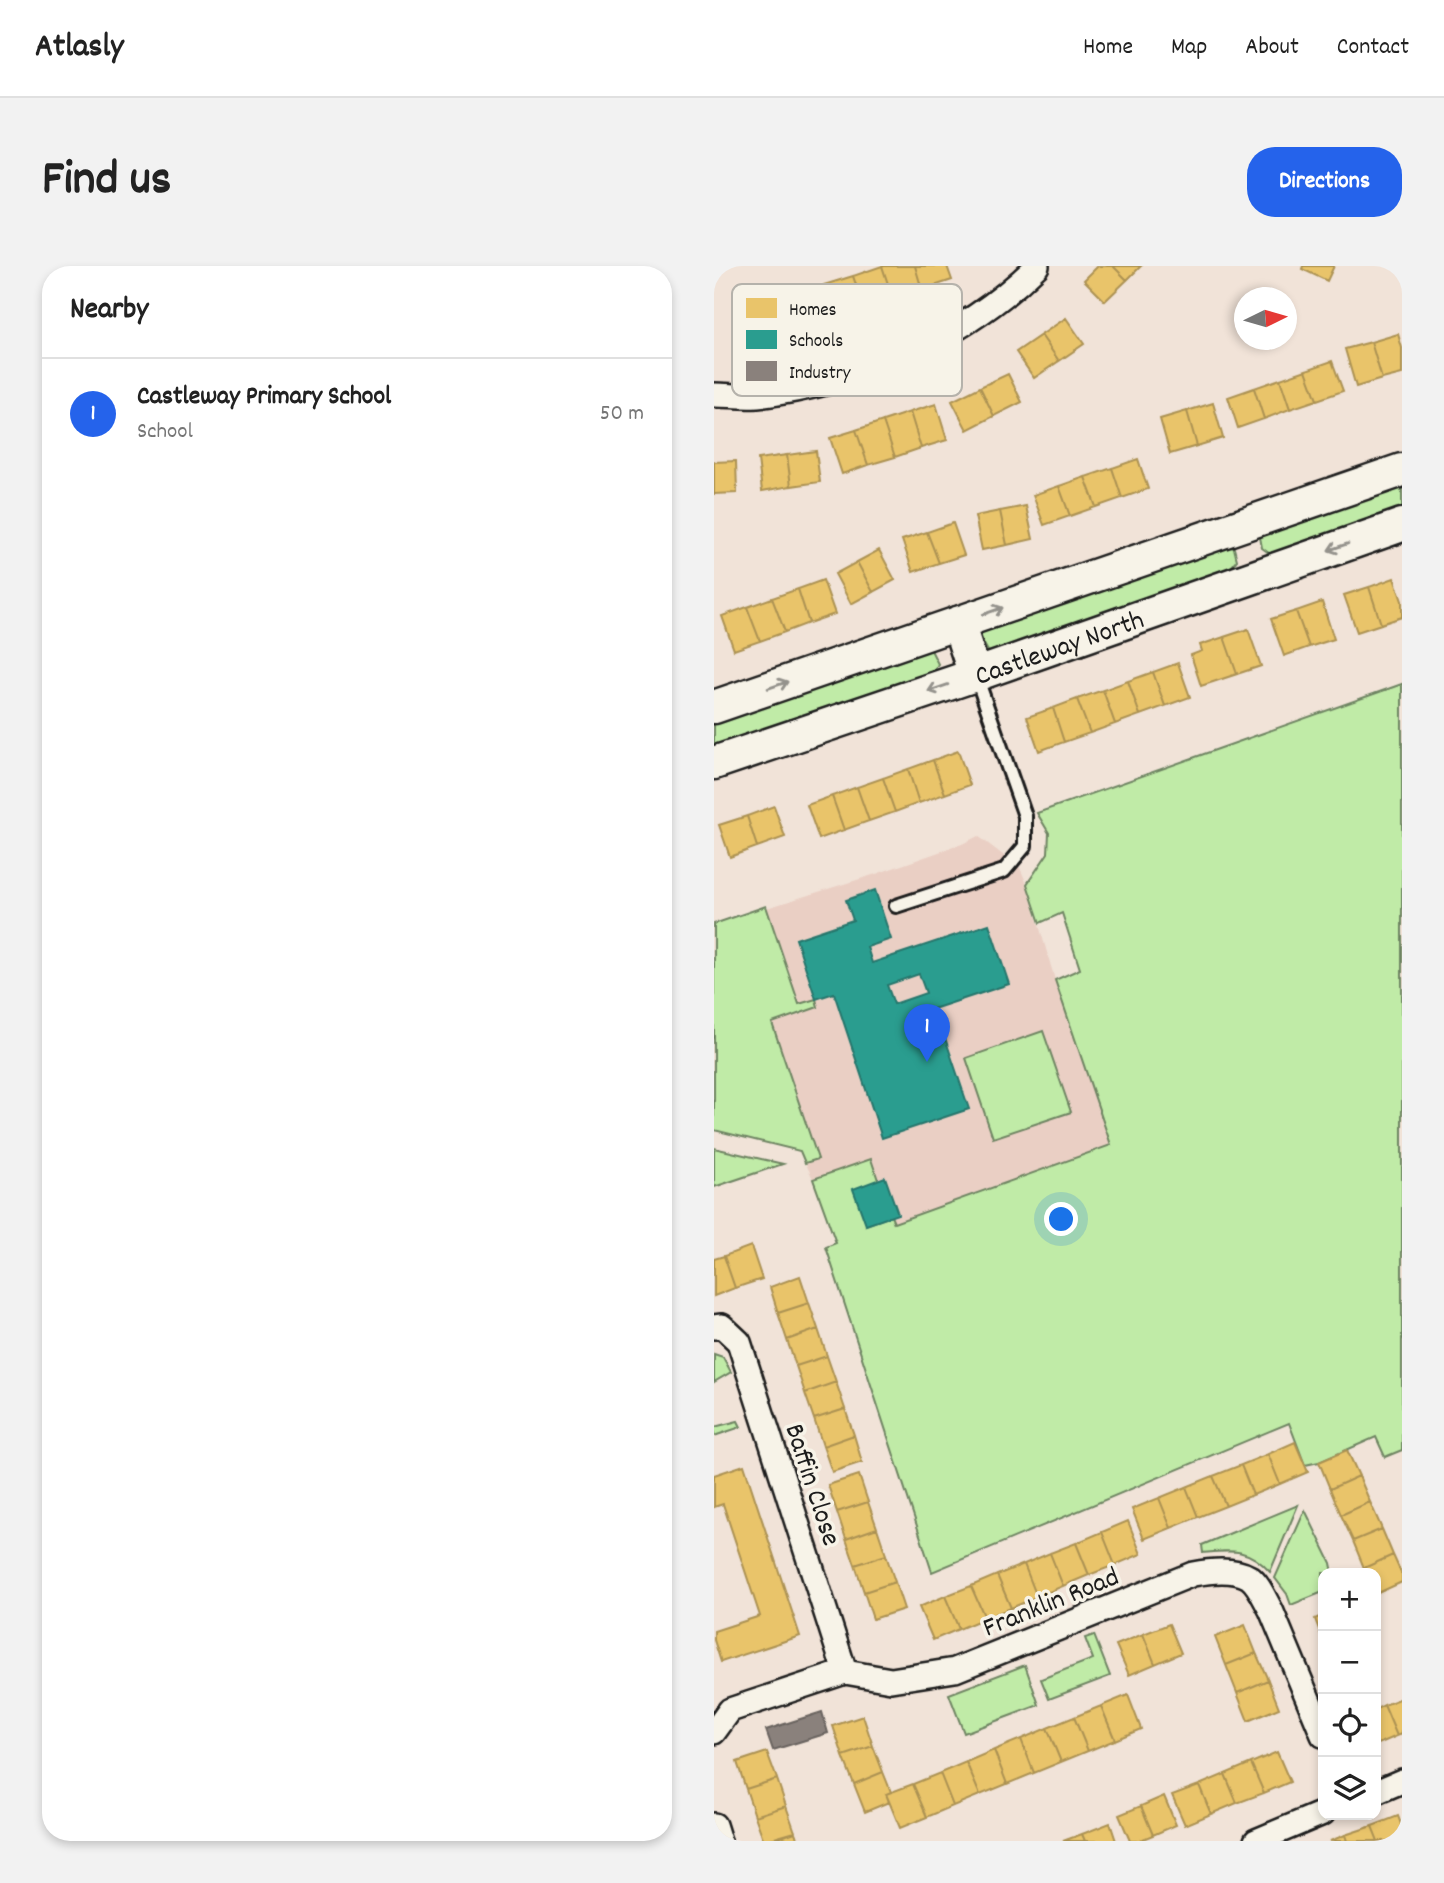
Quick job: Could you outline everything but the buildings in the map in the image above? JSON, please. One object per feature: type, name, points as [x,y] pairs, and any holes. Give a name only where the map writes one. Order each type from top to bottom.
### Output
[{"type":"street","points":[[962,324],[1013,290],[1037,266]]},
{"type":"street","points":[[714,395],[732,395]]},
{"type":"street","name":"Castleway North","points":[[714,707],[1402,470]]},
{"type":"street","name":"Castleway North","points":[[714,763],[975,675],[1402,525]]},
{"type":"street","points":[[1238,527],[1255,576]]},
{"type":"street","points":[[958,623],[975,675]]},
{"type":"street","name":"Baffin Close","points":[[714,1327],[722,1326],[738,1342],[845,1672]]},
{"type":"street","name":"Franklin Road","points":[[714,1732],[730,1710],[845,1672],[891,1680],[955,1670],[1193,1573],[1219,1570],[1248,1577],[1261,1591],[1318,1723]]},
{"type":"street","points":[[1381,1790],[1402,1781]]},
{"type":"street","points":[[1256,1841],[1318,1815]]},
{"type":"street","points":[[714,1825],[719,1841]]},
{"type":"lane","points":[[896,906],[1004,871],[1026,846],[1025,816],[975,675]]},
{"type":"shaded area","points":[[978,836],[1020,868],[1027,884],[1055,980],[1112,1145],[836,1243],[800,1151],[722,922],[876,874]]},
{"type":"green space","points":[[1402,481],[1402,512],[1273,556],[1262,548],[1260,537],[1266,529]]},
{"type":"green space","points":[[1222,545],[1234,548],[1237,560],[1228,571],[990,655],[980,637],[982,628]]},
{"type":"green space","points":[[929,646],[938,664],[933,673],[714,748],[714,720]]},
{"type":"green space","points":[[1402,684],[1402,1450],[1385,1457],[1376,1437],[1319,1462],[1305,1465],[1289,1423],[932,1572],[826,1247],[836,1243],[813,1179],[871,1159],[878,1180],[866,1225],[891,1216],[894,1223],[1111,1145],[1055,980],[1080,969],[1062,913],[1040,923],[1027,884],[1048,853],[1049,833],[1037,813]]},
{"type":"green space","points":[[766,906],[799,1004],[816,999],[818,1007],[772,1023],[818,1159],[805,1163],[800,1151],[714,1130],[714,924]]},
{"type":"green space","points":[[1043,1031],[1071,1112],[993,1138],[966,1058]]},
{"type":"green space","points":[[714,1148],[783,1164],[714,1187]]},
{"type":"green space","points":[[714,1354],[723,1357],[731,1372],[714,1382]]},
{"type":"green space","points":[[738,1421],[741,1427],[714,1436],[714,1427]]},
{"type":"green space","points":[[1298,1505],[1270,1572],[1255,1558],[1240,1552],[1203,1553],[1202,1545]]},
{"type":"green space","points":[[1305,1510],[1332,1568],[1318,1568],[1318,1594],[1291,1605],[1287,1594],[1275,1578]]},
{"type":"green space","points":[[1094,1635],[1110,1676],[1049,1699],[1041,1679],[1093,1659],[1085,1638]]},
{"type":"green space","points":[[1025,1665],[1039,1705],[964,1733],[949,1694]]},
{"type":"place","name":"Castleway Primary School","points":[[927,1062]]}]
